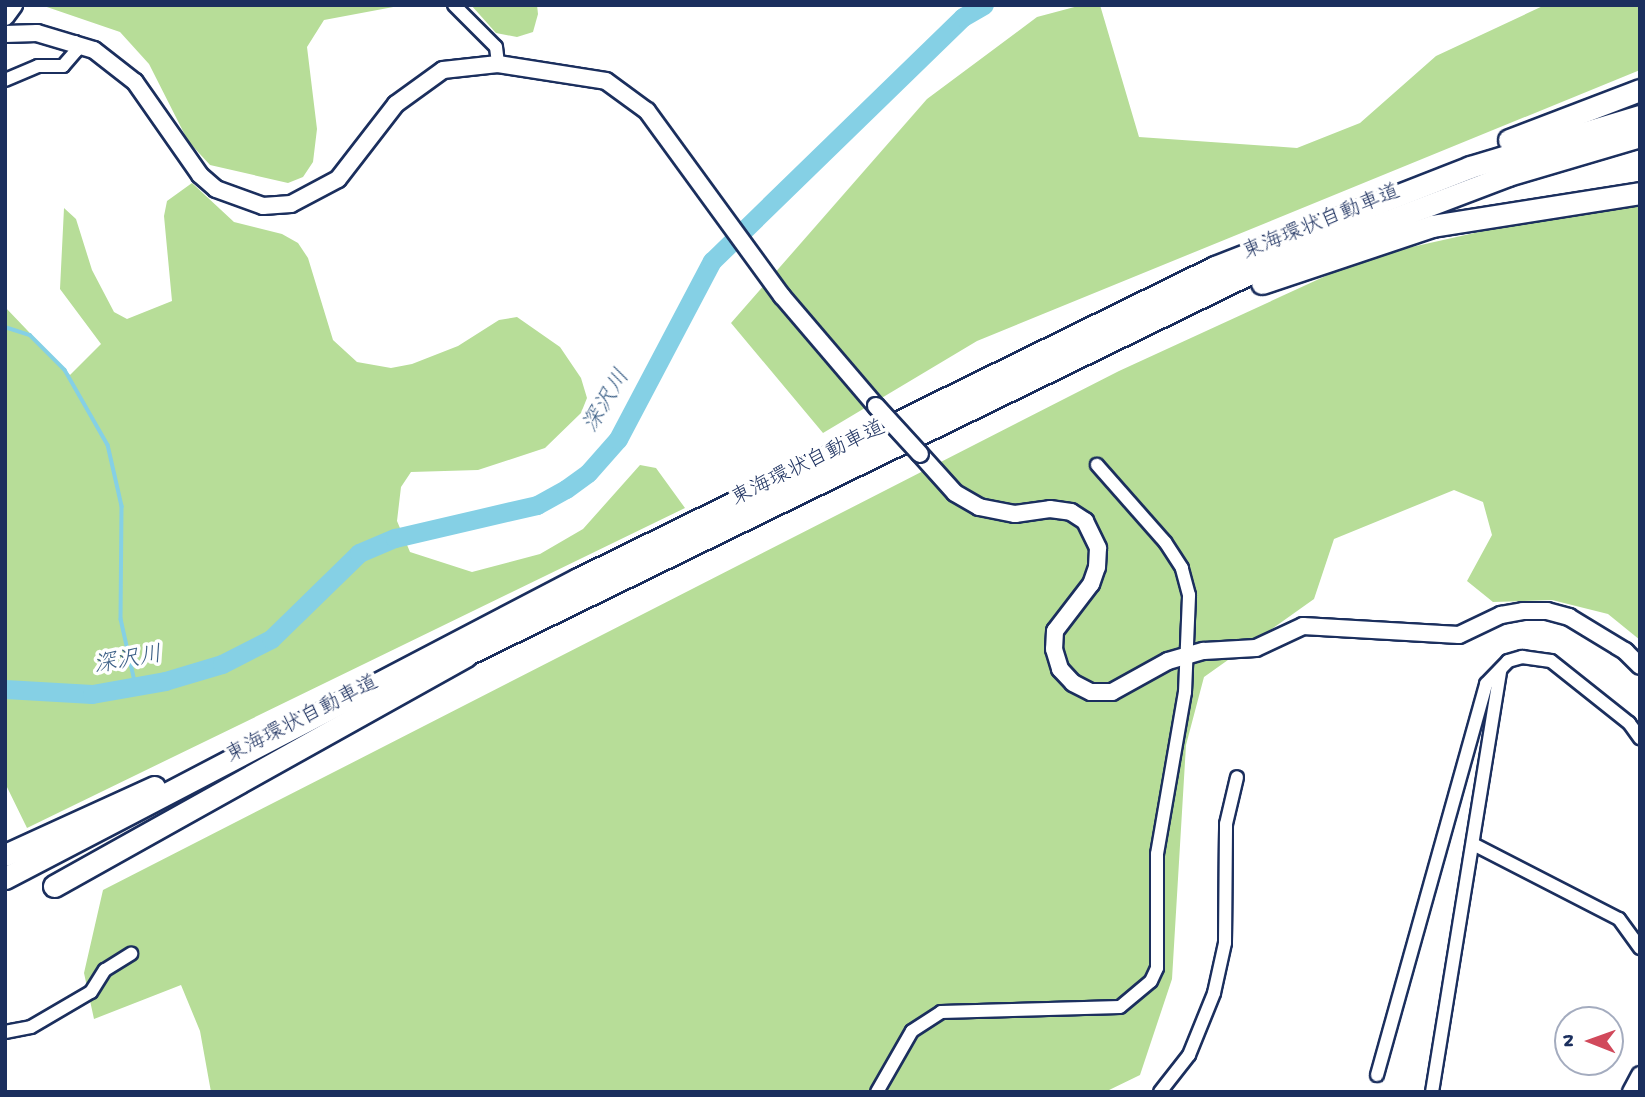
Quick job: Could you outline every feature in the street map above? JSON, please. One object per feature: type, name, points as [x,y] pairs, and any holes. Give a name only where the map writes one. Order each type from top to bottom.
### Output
[{"type":"highway","points":[[1312,227],[1409,180],[1640,90]]},
{"type":"highway","name":"東海環状自動車道","points":[[5,878],[275,734],[943,398],[1215,267],[1312,227],[1508,154],[1640,116]]},
{"type":"highway","name":"東海環状自動車道","points":[[5,887],[480,647],[1237,279],[1368,225],[1507,175],[1640,136]]},
{"type":"highway","points":[[1039,373],[1275,278],[1420,230],[1640,193]]},
{"type":"highway","points":[[54,886],[480,647]]},
{"type":"highway","points":[[5,855],[275,734]]},
{"type":"main road","points":[[5,16],[13,5]]},
{"type":"street","points":[[454,5],[496,47],[498,64]]},
{"type":"street","points":[[5,34],[37,33],[75,42],[94,50],[135,82],[182,152],[215,189],[263,206],[291,204],[338,179],[396,104],[418,84],[443,71],[498,64],[606,81],[647,111],[782,296],[876,407],[955,492],[979,507],[1015,514],[1050,509],[1072,512],[1085,521],[1098,548],[1097,567],[1091,584],[1055,631],[1054,649],[1060,669],[1073,683],[1091,692],[1112,692],[1168,661],[1256,648],[1303,626],[1459,635],[1501,615],[1547,611],[1569,617],[1625,651],[1640,666]]},
{"type":"street","points":[[5,80],[38,66],[63,66],[76,51],[75,42]]},
{"type":"street","points":[[877,1092],[912,1031],[941,1012],[1120,1007],[1151,981],[1157,968],[1157,854],[1182,718],[1188,656],[1189,595],[1182,568],[1165,542],[1097,465]]},
{"type":"street","points":[[1377,1075],[1479,702],[1500,670],[1522,657],[1551,661],[1629,723],[1640,738]]},
{"type":"street","points":[[1432,1092],[1500,670]]},
{"type":"street","points":[[1160,1092],[1189,1055],[1214,993],[1225,943],[1226,824],[1237,777]]},
{"type":"street","points":[[1473,844],[1619,919],[1640,948]]},
{"type":"street","points":[[5,1032],[31,1027],[92,992],[104,970],[131,954]]},
{"type":"street","points":[[1631,1092],[1640,1075]]},
{"type":"green space","points":[[41,5],[404,5],[324,20],[307,47],[317,129],[313,162],[303,177],[288,183],[210,165],[188,141],[149,64],[120,32]]},
{"type":"green space","points":[[471,5],[537,5],[538,14],[533,32],[517,37],[496,33]]},
{"type":"green space","points":[[1082,5],[1100,5],[1139,137],[1297,148],[1360,123],[1436,56],[1545,5],[1640,5],[1640,70],[977,341],[823,433],[731,323],[927,99],[1037,17]]},
{"type":"green space","points":[[192,183],[234,222],[282,234],[298,243],[308,258],[333,340],[357,362],[391,368],[412,364],[458,346],[499,320],[517,317],[560,347],[581,378],[587,398],[581,413],[545,448],[478,470],[411,472],[401,487],[397,521],[410,552],[472,572],[540,554],[583,529],[640,465],[656,468],[685,508],[27,828],[5,783],[5,307],[70,375],[101,344],[60,289],[64,208],[76,219],[92,270],[114,312],[127,319],[172,301],[164,216],[167,201]]},
{"type":"green space","points":[[1640,196],[1640,640],[1608,614],[1552,600],[1493,602],[1467,581],[1492,535],[1483,502],[1454,490],[1334,539],[1314,599],[1204,677],[1186,745],[1172,979],[1140,1075],[1105,1092],[211,1092],[200,1031],[181,985],[94,1019],[84,973],[103,890],[1119,371],[1367,257]]},
{"type":"waterway","name":"深沢川","points":[[5,689],[92,694],[165,681],[222,664],[271,639],[359,553],[395,538],[537,505],[566,489],[588,473],[618,439],[712,261],[963,17],[984,5]]},
{"type":"waterway","points":[[5,327],[30,335],[65,370],[108,445],[122,506],[121,619],[136,686]]}]
